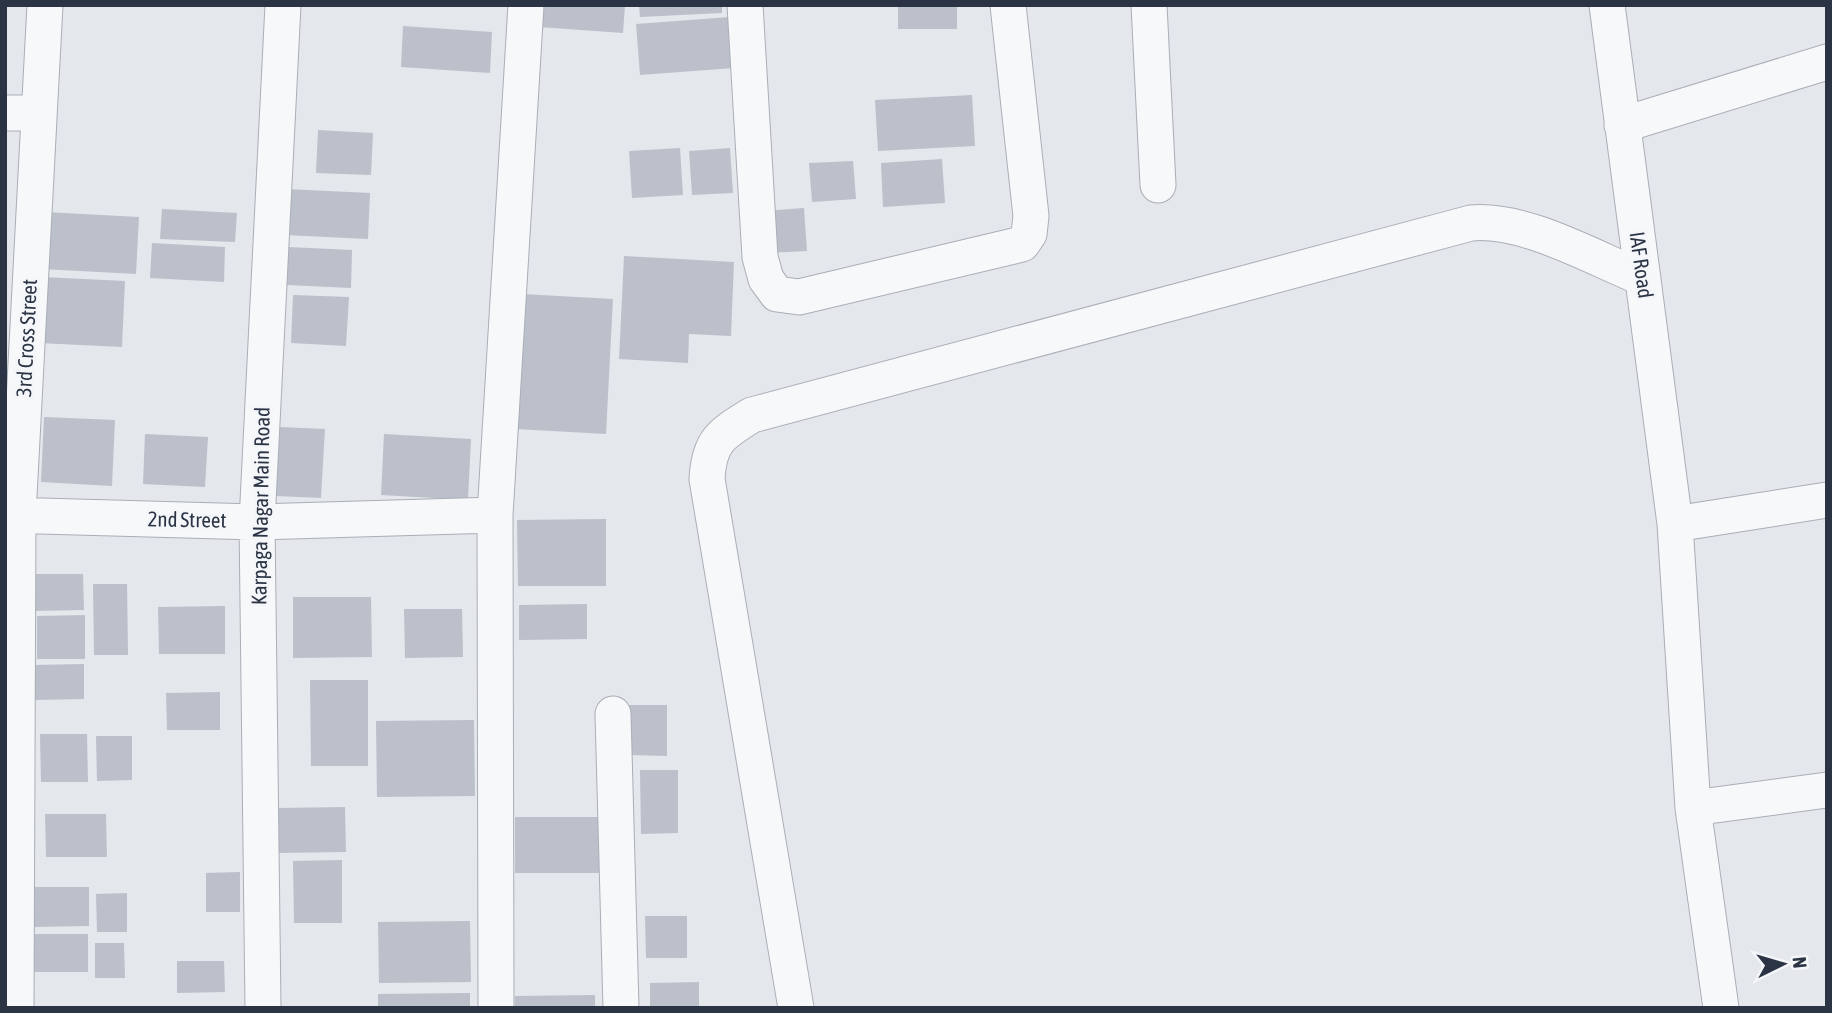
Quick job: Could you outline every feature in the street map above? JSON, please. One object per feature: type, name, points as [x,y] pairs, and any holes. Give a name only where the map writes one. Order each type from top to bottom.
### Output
[{"type":"street","name":"3rd Cross Street","points":[[16,1008],[12,515],[22,113],[45,5]]},
{"type":"street","name":"Karpaga Nagar Main Road","points":[[263,1008],[257,522],[283,5]]},
{"type":"street","points":[[496,1008],[495,515],[526,5]]},
{"type":"street","points":[[745,5],[760,257],[766,279],[777,294],[799,297],[1022,244],[1029,234],[1031,216],[1008,5]]},
{"type":"street","points":[[1149,5],[1158,185]]},
{"type":"street","name":"IAF Road","points":[[1607,5],[1675,524],[1693,808],[1721,1008]]},
{"type":"street","points":[[1622,125],[1827,62]]},
{"type":"street","points":[[796,1008],[706,479],[708,457],[720,434],[751,415],[1471,223],[1492,221],[1518,227],[1643,278]]},
{"type":"street","points":[[1675,524],[1827,500]]},
{"type":"street","name":"2nd Street","points":[[12,515],[257,522],[495,515]]},
{"type":"street","points":[[614,714],[621,1008]]},
{"type":"street","points":[[1693,808],[1827,790]]},
{"type":"building","points":[[541,5],[625,5],[623,33],[539,27]]},
{"type":"building","points":[[639,5],[722,5],[722,13],[640,17]]},
{"type":"building","points":[[898,5],[957,5],[957,29],[898,29]]},
{"type":"building","points":[[730,17],[734,68],[640,75],[636,24]]},
{"type":"building","points":[[403,26],[492,32],[490,73],[401,67]]},
{"type":"building","points":[[972,95],[975,146],[878,151],[875,100]]},
{"type":"building","points":[[318,130],[373,133],[371,175],[316,173]]},
{"type":"building","points":[[680,148],[683,195],[632,198],[629,151]]},
{"type":"building","points":[[730,148],[733,193],[692,195],[689,151]]},
{"type":"building","points":[[942,159],[945,203],[883,207],[881,163]]},
{"type":"building","points":[[853,161],[856,199],[812,202],[809,163]]},
{"type":"building","points":[[286,189],[370,193],[368,239],[284,235]]},
{"type":"building","points":[[804,208],[807,251],[767,253],[764,211]]},
{"type":"building","points":[[162,209],[237,213],[235,242],[160,239]]},
{"type":"building","points":[[45,212],[139,217],[136,274],[42,269]]},
{"type":"building","points":[[152,243],[225,247],[224,282],[150,278]]},
{"type":"building","points":[[288,247],[352,250],[351,288],[287,285]]},
{"type":"building","points":[[624,256],[734,262],[731,336],[689,334],[688,363],[619,359]]},
{"type":"building","points":[[43,277],[125,281],[122,347],[39,343]]},
{"type":"building","points":[[523,294],[613,299],[606,434],[516,429]]},
{"type":"building","points":[[293,295],[349,297],[346,346],[291,343]]},
{"type":"building","points":[[44,417],[115,420],[112,486],[41,482]]},
{"type":"building","points":[[280,427],[325,429],[321,498],[276,496]]},
{"type":"building","points":[[145,434],[208,437],[205,487],[143,484]]},
{"type":"building","points":[[384,434],[471,439],[468,500],[381,495]]},
{"type":"building","points":[[606,519],[606,586],[518,586],[517,520]]},
{"type":"building","points":[[31,574],[83,574],[84,610],[32,611]]},
{"type":"building","points":[[93,584],[127,584],[128,655],[94,655]]},
{"type":"building","points":[[293,597],[371,597],[372,657],[293,658]]},
{"type":"building","points":[[587,604],[587,639],[519,640],[519,605]]},
{"type":"building","points":[[225,606],[225,654],[159,654],[158,607]]},
{"type":"building","points":[[404,609],[462,609],[463,657],[405,658]]},
{"type":"building","points":[[85,615],[85,659],[37,659],[37,616]]},
{"type":"building","points":[[84,664],[84,699],[35,700],[34,665]]},
{"type":"building","points":[[310,680],[368,680],[368,766],[311,766]]},
{"type":"building","points":[[220,692],[220,730],[167,730],[166,693]]},
{"type":"building","points":[[629,705],[667,705],[667,756],[629,755]]},
{"type":"building","points":[[474,720],[475,796],[377,797],[376,721]]},
{"type":"building","points":[[40,734],[87,734],[88,782],[41,782]]},
{"type":"building","points":[[96,736],[132,736],[132,780],[97,781]]},
{"type":"building","points":[[640,770],[678,770],[678,833],[641,834]]},
{"type":"building","points":[[345,807],[346,852],[279,853],[279,808]]},
{"type":"building","points":[[45,814],[106,814],[107,857],[46,857]]},
{"type":"building","points":[[515,817],[605,817],[605,873],[515,873]]},
{"type":"building","points":[[342,860],[342,923],[294,923],[293,861]]},
{"type":"building","points":[[240,872],[240,912],[206,912],[206,873]]},
{"type":"building","points":[[32,887],[89,887],[89,926],[33,927]]},
{"type":"building","points":[[127,893],[127,932],[97,932],[96,894]]},
{"type":"building","points":[[645,916],[687,916],[687,958],[646,958]]},
{"type":"building","points":[[470,921],[471,982],[379,983],[378,922]]},
{"type":"building","points":[[33,934],[88,934],[88,972],[33,972]]},
{"type":"building","points":[[95,943],[124,943],[125,978],[95,978]]},
{"type":"building","points":[[177,961],[224,961],[225,992],[177,993]]},
{"type":"building","points":[[699,982],[699,1008],[650,1008],[650,983]]},
{"type":"building","points":[[470,993],[470,1008],[378,1008],[378,994]]},
{"type":"building","points":[[595,995],[595,1008],[515,1008],[515,996]]}]
